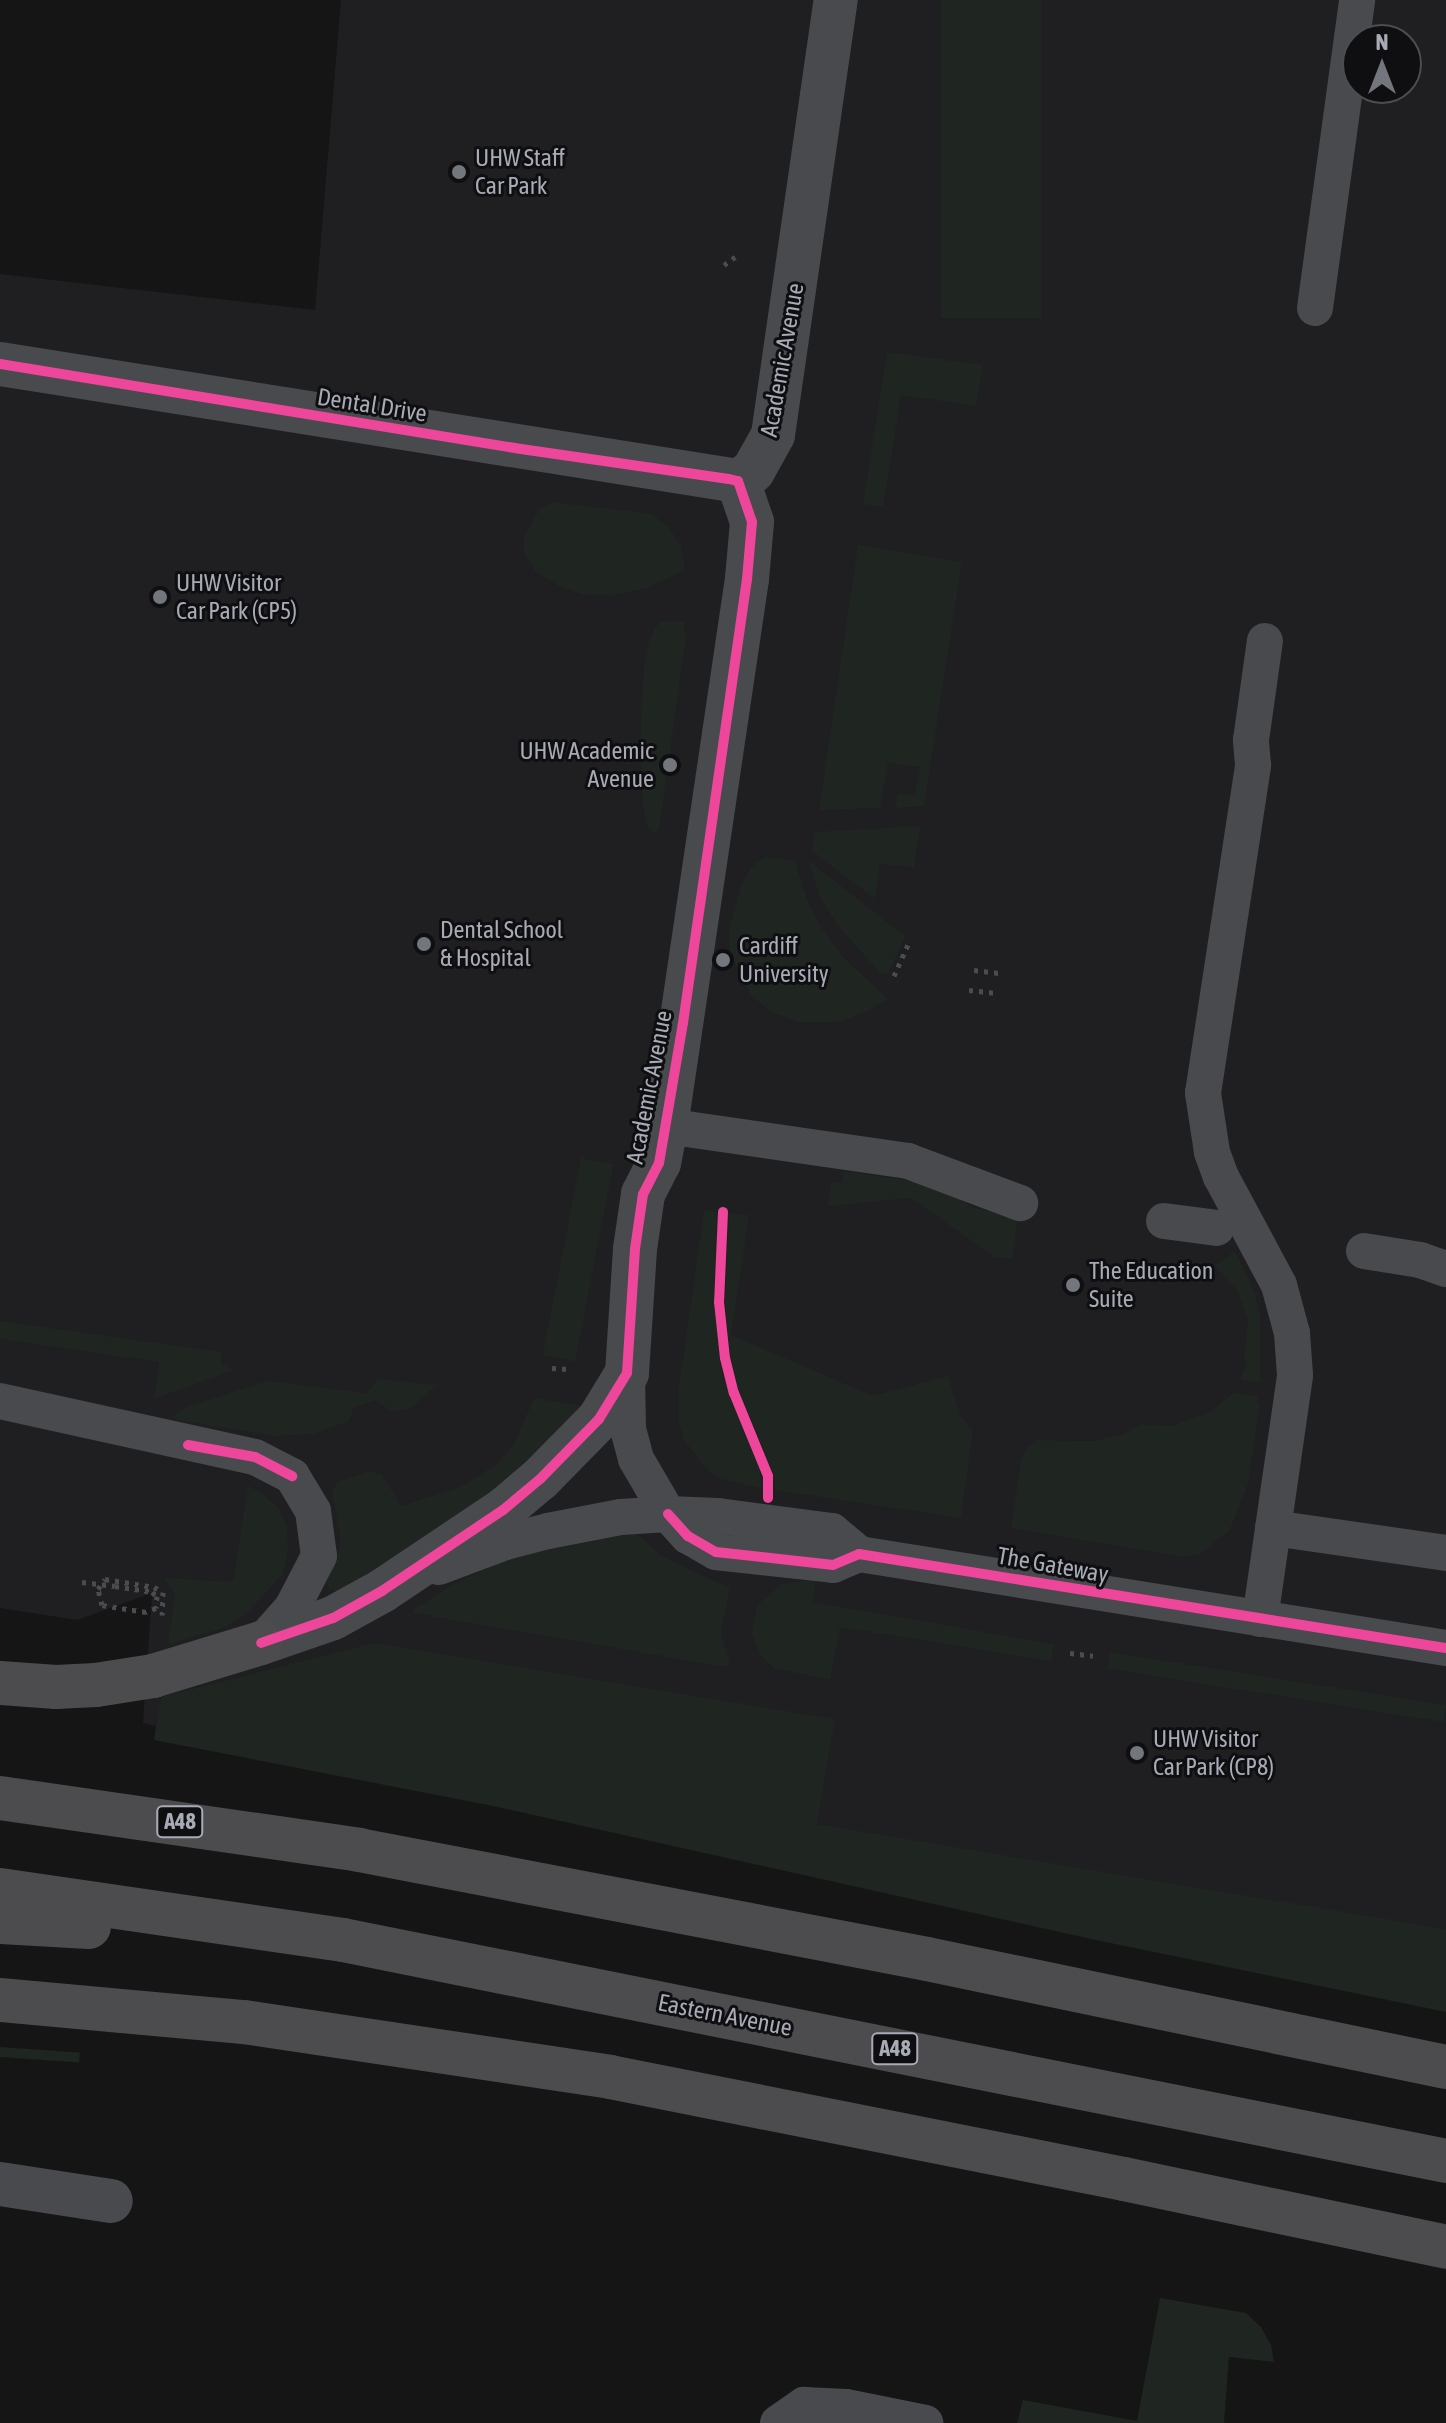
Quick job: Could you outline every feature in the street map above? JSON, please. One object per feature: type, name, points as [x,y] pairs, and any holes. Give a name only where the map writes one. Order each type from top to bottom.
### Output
[{"type":"highway","points":[[0,1683],[56,1687],[111,1683],[153,1676],[261,1643]]},
{"type":"highway","points":[[0,1769],[359,1850]]},
{"type":"highway","name":"A48","points":[[0,1798],[79,1806],[359,1850],[927,1959],[1446,2067]]},
{"type":"highway","name":"Eastern Avenue","points":[[0,1890],[343,1940],[1446,2161]]},
{"type":"highway","points":[[0,1922],[343,1940]]},
{"type":"highway","points":[[0,2000],[244,2022],[610,2077],[1108,2175],[1446,2247]]},
{"type":"street","name":"Academic Avenue","points":[[261,1643],[333,1618],[468,1536],[540,1479],[599,1419],[627,1373],[635,1249],[643,1194],[659,1163],[666,1126],[751,545],[752,522],[738,481],[753,471],[773,435],[836,0]]},
{"type":"street","name":"Dental Drive","points":[[0,364],[738,481]]},
{"type":"street","points":[[0,2184],[111,2201]]},
{"type":"lane","points":[[1315,308],[1357,0]]},
{"type":"lane","points":[[1260,1619],[1295,1375],[1292,1333],[1279,1285],[1221,1177],[1212,1152],[1203,1093],[1253,765],[1251,740],[1265,641]]},
{"type":"lane","points":[[666,1126],[908,1161],[1020,1203]]},
{"type":"lane","points":[[1164,1221],[1217,1228]]},
{"type":"lane","points":[[1364,1251],[1420,1260],[1446,1269]]},
{"type":"lane","name":"The Gateway","points":[[627,1373],[628,1429],[636,1459],[668,1514],[688,1536],[716,1552],[833,1565],[859,1554],[1446,1648]]},
{"type":"lane","points":[[0,1401],[255,1457],[292,1476],[313,1511],[319,1556],[292,1608],[261,1643]]},
{"type":"lane","points":[[382,1591],[505,1542],[621,1517],[668,1514]]},
{"type":"lane","points":[[1273,1528],[1446,1553]]},
{"type":"lane","points":[[778,2423],[804,2405],[846,2407],[925,2423]]},
{"type":"path","points":[[724,265],[738,255]]},
{"type":"path","points":[[894,976],[908,944]]},
{"type":"path","points":[[974,970],[999,973]]},
{"type":"path","points":[[969,990],[997,993]]},
{"type":"path","points":[[82,1582],[152,1592],[157,1596],[156,1608],[146,1612],[102,1605],[98,1589],[105,1579],[154,1587]]},
{"type":"path","points":[[1070,1653],[1093,1656]]},
{"type":"shaded area","name":"Cardiff University","points":[[341,0],[1446,0],[1446,1964],[154,1740],[156,1726],[143,1723],[152,1593],[77,1620],[0,1608],[0,274],[315,310]]},
{"type":"shaded area","points":[[941,0],[1041,0],[1041,318],[941,318]]},
{"type":"shaded area","points":[[887,352],[983,365],[976,406],[901,395],[883,507],[863,504]]},
{"type":"shaded area","points":[[553,502],[652,514],[669,527],[681,546],[685,570],[647,588],[611,596],[582,594],[559,586],[535,571],[524,553],[523,540],[539,509]]},
{"type":"shaded area","points":[[858,545],[962,562],[924,806],[896,808],[897,794],[915,795],[920,767],[888,763],[880,808],[819,810]]},
{"type":"shaded area","points":[[659,622],[683,622],[686,636],[659,830],[653,833],[647,826],[643,805],[640,746],[644,665],[650,638]]},
{"type":"shaded area","points":[[920,826],[914,867],[880,864],[875,899],[812,851],[814,832]]},
{"type":"shaded area","points":[[764,857],[795,861],[808,902],[821,927],[844,958],[888,999],[866,1012],[837,1022],[798,1022],[771,1012],[751,995],[730,952],[729,929],[741,886],[750,869]]},
{"type":"shaded area","points":[[808,860],[905,936],[889,973],[882,975],[838,926],[821,899]]},
{"type":"shaded area","points":[[581,1158],[613,1164],[575,1362],[543,1355]]},
{"type":"shaded area","points":[[844,1171],[911,1181],[951,1194],[972,1207],[1018,1218],[1012,1259],[995,1257],[911,1198],[828,1206],[831,1182],[842,1183]]},
{"type":"shaded area","points":[[704,1210],[717,1212],[714,1305],[722,1375],[757,1459],[763,1489],[721,1479],[709,1472],[684,1440],[679,1421],[679,1387]]},
{"type":"shaded area","points":[[729,1213],[749,1215],[731,1335],[873,1396],[948,1376],[960,1415],[973,1431],[961,1518],[775,1490],[774,1475],[732,1373],[725,1305]]},
{"type":"shaded area","points":[[1235,1251],[1254,1290],[1260,1316],[1260,1382],[1240,1380],[1247,1362],[1244,1360],[1248,1320],[1236,1288],[1215,1266]]},
{"type":"shaded area","points":[[0,1321],[221,1352],[221,1364],[234,1370],[154,1399],[159,1362],[0,1339]]},
{"type":"shaded area","points":[[379,1379],[436,1385],[412,1407],[392,1412],[376,1400],[354,1407],[349,1421],[313,1434],[276,1436],[177,1420],[173,1416],[185,1408],[267,1381],[366,1393]]},
{"type":"shaded area","points":[[1233,1393],[1258,1396],[1257,1402],[1260,1404],[1248,1484],[1230,1530],[1200,1554],[1182,1557],[1011,1528],[1021,1460],[1027,1448],[1038,1440],[1094,1441],[1124,1434],[1140,1424],[1173,1426],[1212,1411]]},
{"type":"shaded area","points":[[534,1398],[587,1407],[541,1457],[412,1550],[337,1591],[329,1589],[326,1582],[339,1553],[340,1536],[332,1492],[338,1482],[370,1471],[382,1474],[401,1506],[461,1487],[498,1463],[514,1444]]},
{"type":"shaded area","points":[[248,1486],[261,1492],[279,1509],[287,1527],[288,1550],[283,1574],[245,1615],[221,1629],[168,1644],[175,1595],[164,1578],[233,1582]]},
{"type":"shaded area","points":[[636,1533],[663,1557],[730,1588],[721,1633],[730,1664],[725,1667],[414,1613],[414,1609],[452,1585],[512,1557]]},
{"type":"shaded area","points":[[816,1579],[813,1602],[1054,1644],[1051,1661],[840,1627],[830,1679],[775,1669],[761,1656],[752,1633],[757,1605],[782,1584]]},
{"type":"shaded area","points":[[375,1643],[835,1719],[817,1824],[1446,1929],[1446,2012],[1091,1939],[493,1806],[154,1740],[161,1697]]},
{"type":"shaded area","points":[[1110,1652],[1446,1705],[1443,1722],[1107,1669]]},
{"type":"shaded area","points":[[0,2047],[80,2053],[79,2063],[0,2057]]},
{"type":"shaded area","points":[[1160,2298],[1246,2313],[1261,2327],[1271,2345],[1274,2362],[1229,2357],[1224,2423],[1017,2423],[1023,2400],[1137,2421]]},
{"type":"cycle path","points":[[0,364],[521,449],[729,479],[738,481],[752,522],[747,579],[683,1023],[659,1163],[643,1194],[635,1249],[627,1373],[599,1419],[540,1479],[503,1510],[382,1591],[333,1618],[261,1643]]},
{"type":"cycle path","points":[[723,1212],[719,1302],[725,1358],[734,1393],[768,1476],[768,1498]]},
{"type":"cycle path","points":[[188,1445],[255,1457],[292,1476]]},
{"type":"cycle path","points":[[668,1514],[688,1536],[716,1552],[833,1565],[859,1554],[1446,1648]]},
{"type":"place","name":"UHW Staff Car Park","points":[[459,172]]},
{"type":"place","name":"UHW Visitor Car Park (CP5)","points":[[160,597]]},
{"type":"place","name":"UHW Academic Avenue","points":[[670,765]]},
{"type":"place","name":"Dental School & Hospital","points":[[424,944]]},
{"type":"place","name":"Cardiff University","points":[[723,960]]},
{"type":"place","name":"The Education Suite","points":[[1073,1285]]},
{"type":"place","name":"UHW Visitor Car Park (CP8)","points":[[1137,1753]]}]
